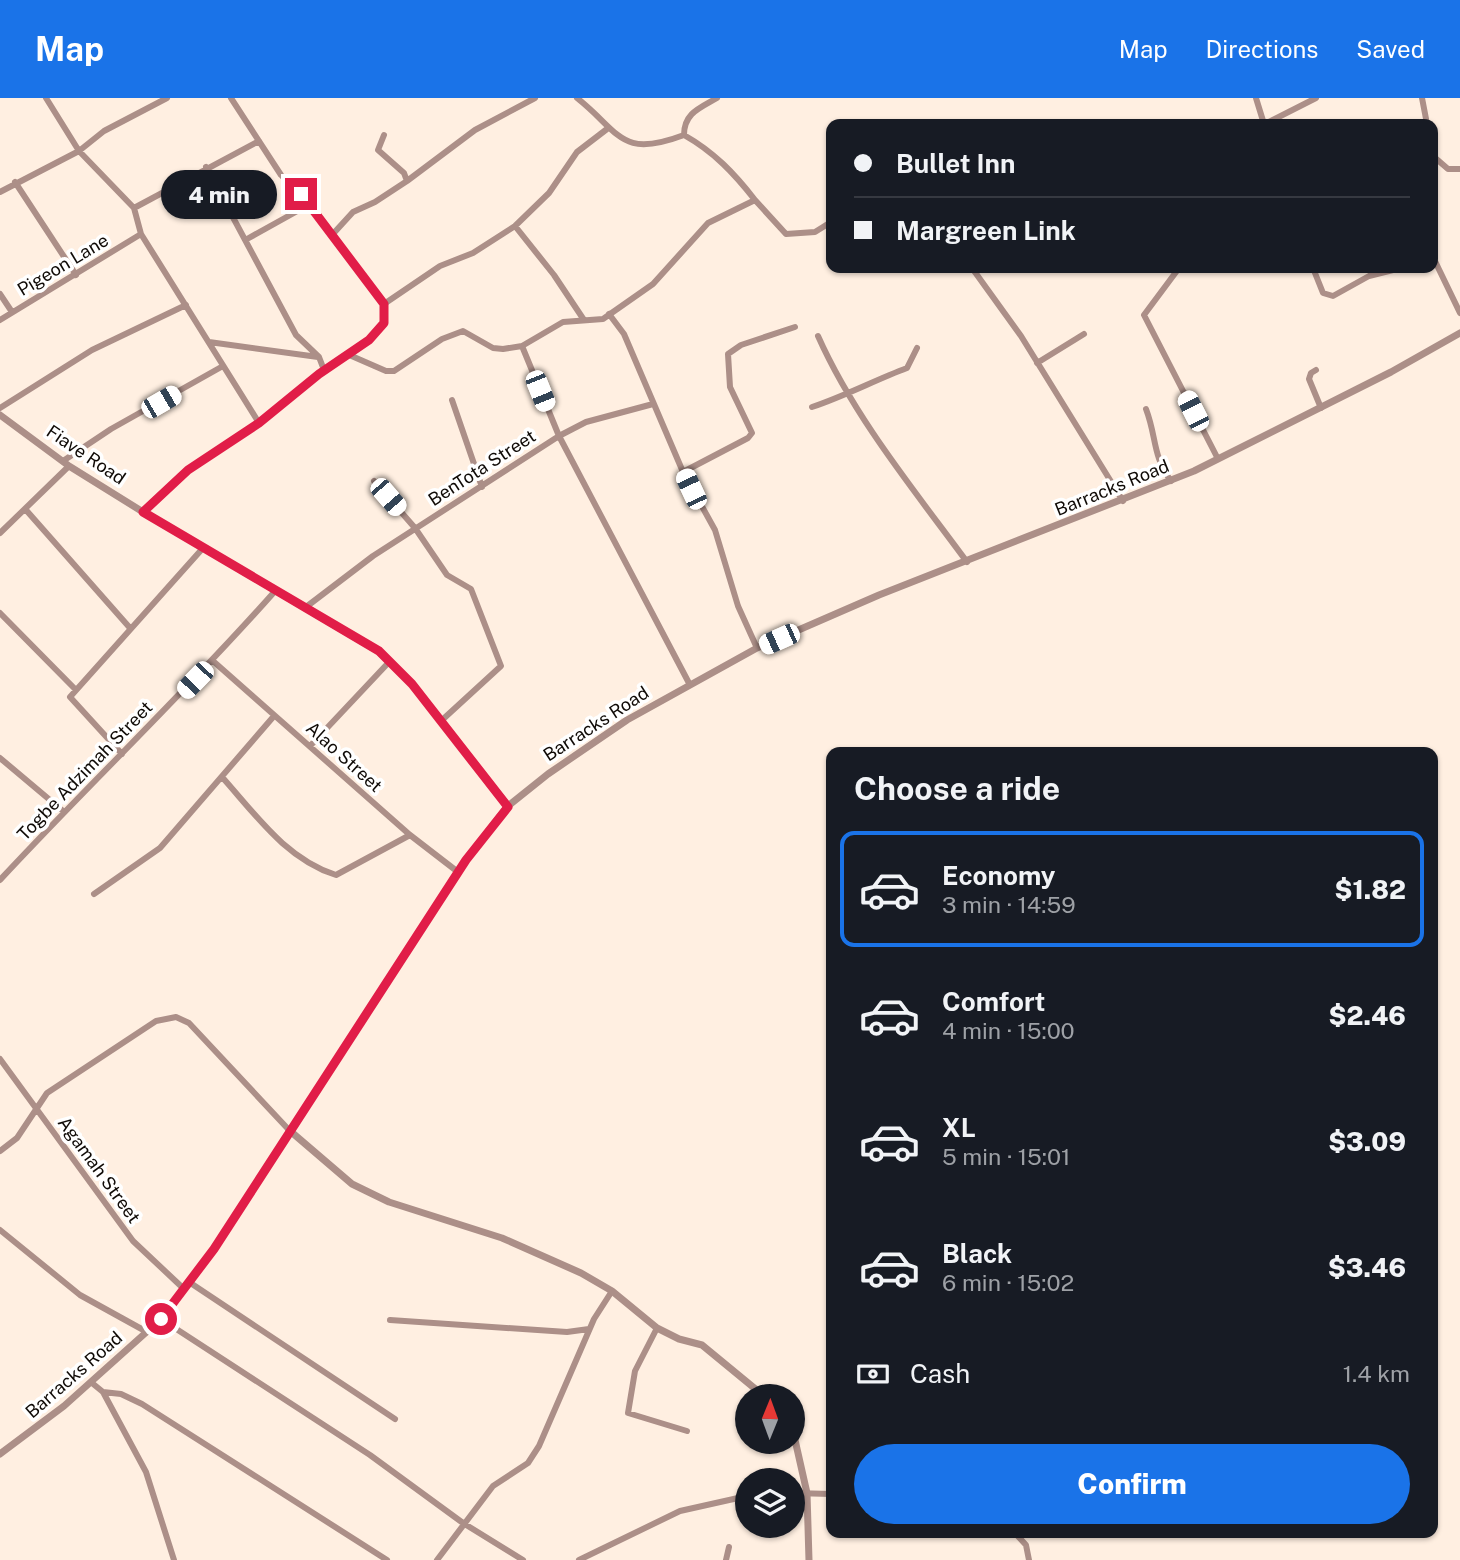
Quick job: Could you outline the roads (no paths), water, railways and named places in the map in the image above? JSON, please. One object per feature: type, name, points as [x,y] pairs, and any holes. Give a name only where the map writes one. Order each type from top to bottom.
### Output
[{"type":"street","points":[[46,98],[79,151],[134,208],[141,234],[259,423]]},
{"type":"street","points":[[0,192],[79,151],[104,131],[167,98]]},
{"type":"street","points":[[143,512],[188,470],[259,423],[324,370],[379,331],[386,316],[384,304],[310,204],[281,175],[231,98]]},
{"type":"street","points":[[332,234],[354,212],[407,181],[475,130],[535,98]]},
{"type":"street","points":[[577,98],[607,129],[632,145],[664,142],[684,135],[706,148],[734,173],[786,234],[815,232],[826,225]]},
{"type":"street","points":[[585,105],[593,98]]},
{"type":"street","points":[[684,135],[684,123],[689,115],[717,98]]},
{"type":"street","points":[[1256,98],[1263,119]]},
{"type":"street","points":[[1275,119],[1316,98]]},
{"type":"street","points":[[1422,98],[1426,119]]},
{"type":"street","points":[[384,304],[440,266],[473,253],[516,226],[550,193],[577,152],[607,129]]},
{"type":"street","points":[[384,135],[378,149],[407,181]]},
{"type":"street","points":[[134,208],[206,167],[259,141]]},
{"type":"street","points":[[1438,161],[1448,170],[1460,169]]},
{"type":"street","points":[[206,167],[247,239],[296,335],[319,357],[324,370]]},
{"type":"street","points":[[15,182],[76,275]]},
{"type":"street","points":[[347,354],[386,371],[394,371],[442,339],[463,331],[493,348],[522,346],[564,322],[603,319],[653,284],[708,223],[755,200]]},
{"type":"street","points":[[247,239],[310,204]]},
{"type":"street","points":[[516,226],[584,320]]},
{"type":"street","name":"Pigeon Lane","points":[[0,320],[141,234]]},
{"type":"street","points":[[1438,267],[1460,313]]},
{"type":"street","points":[[975,273],[1037,363],[1123,502]]},
{"type":"street","points":[[1175,273],[1144,315],[1218,459]]},
{"type":"street","points":[[1315,273],[1323,293],[1333,296],[1369,276],[1381,273]]},
{"type":"street","points":[[0,294],[12,312]]},
{"type":"street","points":[[0,408],[92,350],[186,305]]},
{"type":"street","points":[[609,314],[624,334],[683,472],[715,530],[738,606],[757,648]]},
{"type":"street","points":[[683,472],[752,433],[730,387],[728,354],[741,345],[795,327]]},
{"type":"street","name":"Barracks Road","points":[[0,1454],[92,1383],[161,1319],[214,1249],[458,872],[508,807],[579,752],[757,648],[822,619],[1171,481],[1321,408],[1460,333]]},
{"type":"street","points":[[1037,363],[1084,334]]},
{"type":"street","points":[[817,336],[839,383],[967,562]]},
{"type":"street","points":[[209,342],[319,357]]},
{"type":"street","points":[[522,346],[559,436],[690,685]]},
{"type":"street","points":[[812,407],[849,395],[873,381],[907,368],[917,348]]},
{"type":"street","points":[[0,533],[26,510],[66,463],[111,429],[223,366]]},
{"type":"street","points":[[1316,370],[1309,380],[1321,408]]},
{"type":"street","points":[[452,400],[482,487]]},
{"type":"street","name":"BenTota Street","points":[[306,607],[415,528],[559,436],[586,422],[653,404]]},
{"type":"street","points":[[1146,409],[1156,433],[1155,453],[1171,481]]},
{"type":"street","name":"Fiave Road","points":[[0,415],[66,463],[143,512],[306,607],[390,661],[508,807]]},
{"type":"street","points":[[374,481],[415,528],[447,575],[471,589],[500,666],[441,721]]},
{"type":"street","points":[[26,510],[130,628]]},
{"type":"street","points":[[122,754],[70,697],[203,548]]},
{"type":"street","name":"Togbe Adzimah Street","points":[[0,880],[64,811],[213,661],[276,590]]},
{"type":"street","points":[[0,613],[76,690]]},
{"type":"street","name":"Alao Street","points":[[213,661],[274,716],[312,745],[410,835],[458,872]]},
{"type":"street","points":[[312,745],[390,661]]},
{"type":"street","points":[[94,894],[160,848],[274,716]]},
{"type":"street","points":[[1,762],[64,811]]},
{"type":"street","points":[[222,777],[290,851],[317,869],[341,875],[410,835]]},
{"type":"street","points":[[0,1151],[17,1138],[38,1111],[47,1093],[156,1021],[176,1017],[189,1023],[289,1130],[352,1184],[389,1202],[502,1238],[581,1273],[612,1291],[657,1328],[679,1339],[702,1345],[749,1384]]},
{"type":"street","name":"Agamah Street","points":[[0,1059],[133,1241],[187,1285],[395,1419]]},
{"type":"street","points":[[0,1230],[80,1295],[147,1332]]},
{"type":"street","points":[[438,1560],[493,1486],[528,1463],[539,1446],[589,1329],[612,1291]]},
{"type":"street","points":[[161,1319],[370,1455],[463,1523],[523,1560]]},
{"type":"street","points":[[390,1320],[567,1332],[589,1329]]},
{"type":"street","points":[[657,1328],[635,1371],[628,1413],[687,1431]]},
{"type":"street","points":[[92,1383],[103,1392],[146,1472],[174,1560]]},
{"type":"street","points":[[103,1392],[121,1394],[142,1404],[387,1560]]},
{"type":"street","points":[[798,1454],[807,1493],[809,1560]]},
{"type":"street","points":[[807,1493],[826,1494]]},
{"type":"street","points":[[579,1560],[680,1511],[735,1499]]},
{"type":"street","points":[[1019,1538],[1026,1545],[1029,1560]]},
{"type":"street","points":[[726,1560],[729,1547]]}]
